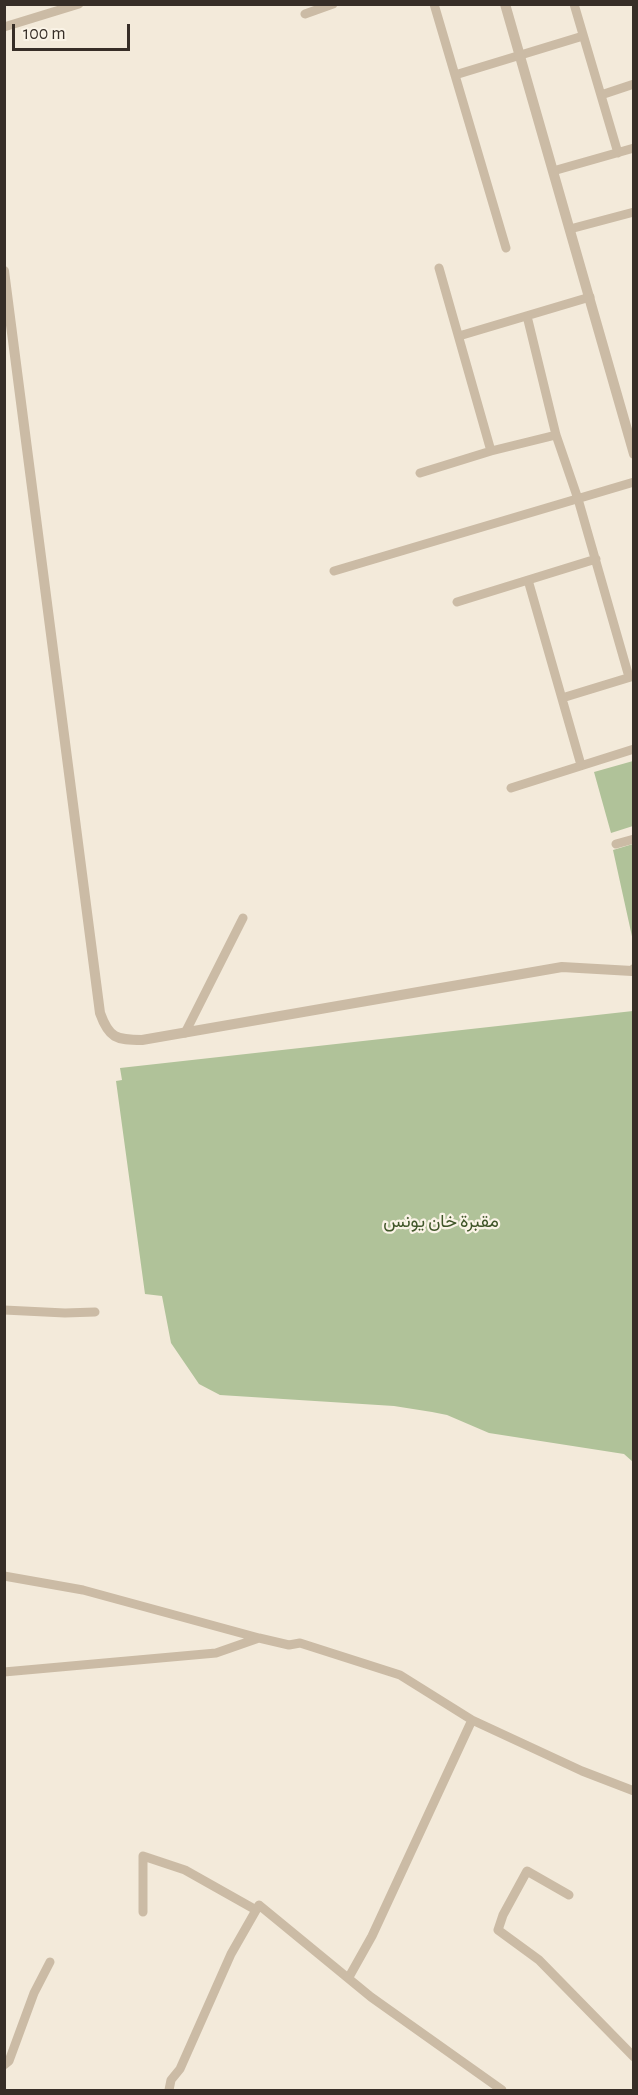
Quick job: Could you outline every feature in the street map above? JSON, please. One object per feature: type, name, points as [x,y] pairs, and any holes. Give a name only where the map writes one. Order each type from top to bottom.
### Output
[{"type":"street","points":[[4,27],[79,4]]},
{"type":"street","points":[[305,14],[333,4]]},
{"type":"street","points":[[435,4],[506,248]]},
{"type":"street","points":[[505,4],[633,454]]},
{"type":"street","points":[[574,4],[618,153]]},
{"type":"street","points":[[455,75],[584,36]]},
{"type":"street","points":[[600,95],[633,84]]},
{"type":"street","points":[[554,171],[633,148]]},
{"type":"street","points":[[570,229],[633,212]]},
{"type":"street","points":[[439,268],[492,451]]},
{"type":"street","points":[[4,271],[100,1013],[109,1033],[118,1039],[142,1040],[562,967],[633,969]]},
{"type":"street","points":[[459,336],[590,297]]},
{"type":"street","points":[[527,316],[556,435],[578,499],[631,677],[562,698]]},
{"type":"street","points":[[420,473],[492,451],[556,435]]},
{"type":"street","points":[[334,571],[633,482]]},
{"type":"street","points":[[457,602],[596,559]]},
{"type":"street","points":[[528,580],[581,765]]},
{"type":"street","points":[[511,788],[633,749]]},
{"type":"street","points":[[616,844],[633,839]]},
{"type":"street","points":[[185,1033],[243,918]]},
{"type":"street","points":[[4,1310],[95,1312]]},
{"type":"street","points":[[4,1576],[83,1590],[259,1638],[289,1645],[300,1644],[400,1675],[471,1720],[582,1772],[633,1791]]},
{"type":"street","points":[[4,1672],[216,1653],[259,1638]]},
{"type":"street","points":[[349,1977],[375,1928],[471,1720]]},
{"type":"street","points":[[142,1912],[143,1856],[184,1870],[256,1910]]},
{"type":"street","points":[[568,1895],[527,1871],[503,1915],[498,1930],[539,1960],[633,2057]]},
{"type":"street","points":[[169,2091],[171,2080],[180,2069],[231,1954],[259,1905],[371,1997],[502,2091]]},
{"type":"street","points":[[4,2066],[9,2061],[34,1993],[50,1962]]},
{"type":"green space","points":[[633,761],[633,826],[611,833],[594,772]]},
{"type":"green space","points":[[634,844],[633,941],[613,850]]},
{"type":"green space","name":"مقبرة خان يونس","points":[[633,1011],[633,1462],[624,1454],[489,1433],[447,1415],[432,1412],[394,1406],[220,1395],[199,1384],[171,1343],[162,1296],[145,1294],[116,1081],[122,1080],[120,1068]]}]
